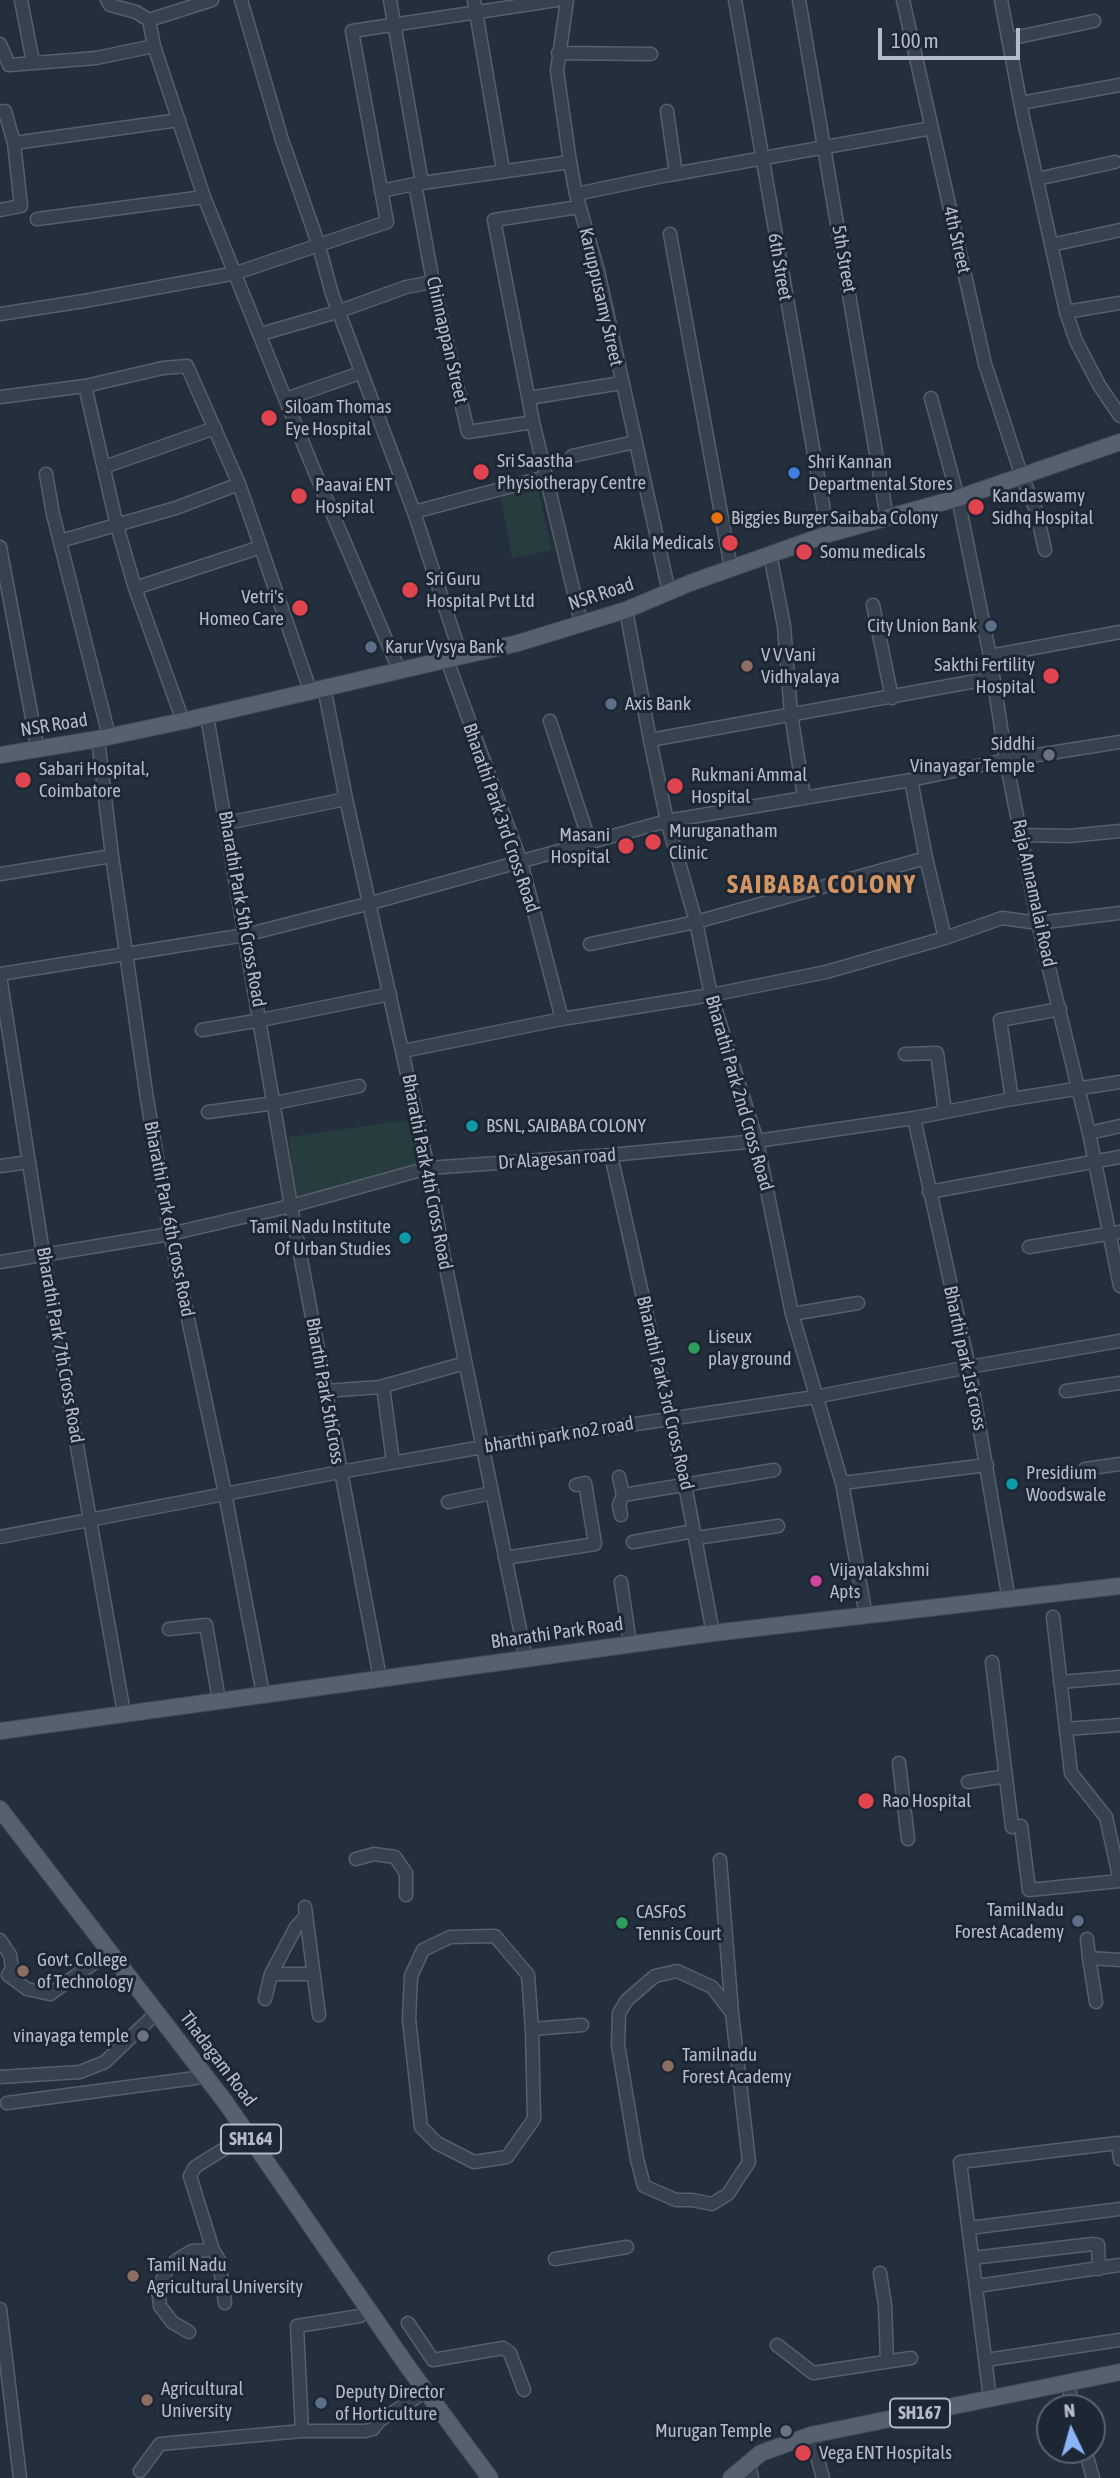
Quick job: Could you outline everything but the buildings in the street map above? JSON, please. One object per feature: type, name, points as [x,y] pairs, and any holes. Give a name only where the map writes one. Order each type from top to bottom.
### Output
[{"type":"main road","name":"NSR Road","points":[[0,755],[104,738],[207,716],[518,643],[626,610],[731,568],[828,534],[958,498],[1120,442]]},
{"type":"main road","name":"Bharathi Park Road","points":[[0,1731],[713,1633],[1120,1586]]},
{"type":"main road","name":"Thadagam Road","points":[[0,1809],[226,2103],[400,2356],[490,2478]]},
{"type":"main road","name":"Thadagam Road","points":[[0,1825],[100,1958],[196,2078],[417,2397],[478,2478]]},
{"type":"main road","name":"SH167","points":[[731,2478],[751,2471],[761,2453],[811,2435],[1120,2372]]},
{"type":"street","points":[[21,0],[33,62]]},
{"type":"street","points":[[107,0],[110,5],[136,12],[149,20],[154,46],[204,197],[399,670]]},
{"type":"street","name":"Bharathi Park 3rd Cross Road","points":[[241,0],[282,140],[319,246],[338,311],[414,512],[454,658],[521,862],[562,1019]]},
{"type":"street","name":"Chinnappan Street","points":[[390,0],[433,282],[468,432],[533,422]]},
{"type":"street","points":[[0,314],[85,302],[236,273],[387,222],[352,31],[393,25],[475,6],[557,0]]},
{"type":"street","name":"Karuppusamy Street","points":[[567,0],[557,71],[570,162],[598,271],[669,592]]},
{"type":"street","name":"6th Street","points":[[735,0],[828,534]]},
{"type":"street","name":"5th Street","points":[[799,0],[887,518]]},
{"type":"street","name":"4th Street","points":[[903,0],[985,364],[1022,477],[1036,510],[1045,550]]},
{"type":"street","points":[[1001,0],[1066,312],[1076,341],[1099,386],[1120,416]]},
{"type":"street","points":[[149,20],[207,1]]},
{"type":"street","points":[[475,6],[503,170]]},
{"type":"street","points":[[1008,39],[1094,21]]},
{"type":"street","points":[[0,44],[9,65],[96,58],[154,46]]},
{"type":"street","points":[[558,53],[651,54]]},
{"type":"street","points":[[1021,103],[1120,85]]},
{"type":"street","points":[[0,112],[5,111],[14,144],[21,206],[0,210]]},
{"type":"street","points":[[667,111],[676,174]]},
{"type":"street","points":[[14,144],[179,120]]},
{"type":"street","points":[[581,622],[533,422],[494,219],[676,174],[932,128]]},
{"type":"street","points":[[381,191],[418,183],[570,162]]},
{"type":"street","points":[[1037,179],[1115,162]]},
{"type":"street","points":[[37,219],[204,197]]},
{"type":"street","points":[[1051,244],[1120,230]]},
{"type":"street","points":[[670,234],[731,568]]},
{"type":"street","points":[[261,334],[405,288],[433,282]]},
{"type":"street","points":[[1066,312],[1120,303]]},
{"type":"street","name":"Bharathi Park 4th Cross Road","points":[[85,386],[163,368],[187,366],[239,484],[317,689],[371,903],[403,1051],[526,1659]]},
{"type":"street","points":[[286,399],[360,373]]},
{"type":"street","points":[[529,398],[621,383]]},
{"type":"street","points":[[0,397],[85,386],[117,526],[135,588],[183,721]]},
{"type":"street","name":"Raja Annamalai Road","points":[[931,398],[958,498],[990,656],[1006,760],[1038,923],[1114,1233],[1120,1286]]},
{"type":"street","points":[[104,467],[215,428]]},
{"type":"street","points":[[572,456],[635,442]]},
{"type":"street","name":"Bharathi Park 6th Cross Road","points":[[46,474],[104,738],[112,856],[147,1099],[170,1234],[225,1493],[263,1694]]},
{"type":"street","points":[[414,512],[546,477]]},
{"type":"street","points":[[60,541],[176,508],[239,484]]},
{"type":"street","points":[[0,547],[38,750]]},
{"type":"street","points":[[135,588],[261,547]]},
{"type":"street","points":[[770,554],[784,626],[791,714],[804,797]]},
{"type":"street","points":[[873,604],[892,698]]},
{"type":"street","name":"Bharathi Park 2nd Cross Road","points":[[626,610],[667,821],[696,922],[711,995],[757,1141],[792,1314],[842,1483],[866,1616]]},
{"type":"street","points":[[990,656],[1120,632]]},
{"type":"street","points":[[650,740],[993,678]]},
{"type":"street","name":"Bharathi Park 5th Cross Road","points":[[207,716],[275,1103]]},
{"type":"street","points":[[550,721],[590,843]]},
{"type":"street","points":[[0,975],[245,935],[667,821],[1120,742]]},
{"type":"street","points":[[911,780],[945,938]]},
{"type":"street","points":[[227,822],[346,799]]},
{"type":"street","points":[[1022,835],[1120,831]]},
{"type":"street","points":[[0,874],[112,856]]},
{"type":"street","points":[[590,944],[696,922],[926,858]]},
{"type":"street","points":[[403,1051],[562,1019],[711,995],[826,972],[945,938],[1002,918],[1038,923],[1120,913]]},
{"type":"street","name":"Bharathi Park 7th Cross Road","points":[[0,975],[43,1254],[124,1713]]},
{"type":"street","points":[[202,1030],[390,994]]},
{"type":"street","points":[[1012,1099],[1000,1020],[1060,1009]]},
{"type":"street","points":[[905,1054],[937,1053],[945,1112]]},
{"type":"street","name":"Dr Alagesan road","points":[[0,1262],[170,1234],[292,1206],[428,1168],[757,1141],[914,1118],[1120,1082]]},
{"type":"street","points":[[208,1112],[275,1103],[359,1086]]},
{"type":"street","name":"Bharthi Park 5thCross","points":[[275,1103],[325,1391],[380,1678]]},
{"type":"street","name":"Bharthi park 1st cross","points":[[914,1118],[969,1367],[1009,1600]]},
{"type":"street","points":[[1089,1133],[1120,1126]]},
{"type":"street","name":"Bharathi Park 3rd Cross Road","points":[[611,1155],[685,1485],[713,1633]]},
{"type":"street","points":[[929,1192],[1120,1157]]},
{"type":"street","points":[[0,1166],[29,1162]]},
{"type":"street","points":[[1029,1247],[1114,1233]]},
{"type":"street","points":[[792,1314],[858,1303]]},
{"type":"street","name":"bharthi park no2 road","points":[[0,1537],[393,1462],[670,1417],[815,1397],[1120,1341]]},
{"type":"street","points":[[325,1391],[383,1386],[466,1363]]},
{"type":"street","points":[[1066,1391],[1120,1383]]},
{"type":"street","points":[[383,1386],[393,1462]]},
{"type":"street","points":[[1085,1469],[1120,1464]]},
{"type":"street","points":[[842,1483],[986,1465]]},
{"type":"street","points":[[623,1495],[774,1470]]},
{"type":"street","points":[[620,1477],[623,1495],[619,1505],[621,1516]]},
{"type":"street","points":[[505,1558],[595,1544],[585,1483],[576,1485]]},
{"type":"street","points":[[447,1502],[492,1493]]},
{"type":"street","points":[[633,1542],[778,1526]]},
{"type":"street","points":[[621,1582],[630,1644]]},
{"type":"street","points":[[992,1662],[1006,1776],[1029,1889],[1120,1881],[1106,1817],[1071,1773],[1053,1617]]},
{"type":"street","points":[[169,1629],[206,1625],[219,1700]]},
{"type":"street","points":[[1060,1682],[1120,1677]]},
{"type":"street","points":[[1066,1729],[1120,1725]]},
{"type":"street","points":[[899,1763],[908,1839]]},
{"type":"street","points":[[968,1782],[1006,1776]]},
{"type":"street","points":[[356,1859],[374,1854],[394,1857],[405,1873],[406,1895]]},
{"type":"street","points":[[720,1860],[732,2013],[749,2162],[728,2194],[712,2204],[676,2200],[644,2186],[637,2160],[618,2045],[619,2013],[627,2000],[655,1976],[677,1971],[712,1987],[732,2013]]},
{"type":"street","points":[[265,1999],[271,1974],[306,1911],[319,2015]]},
{"type":"street","points":[[495,1936],[528,1975],[532,2029],[534,2119],[507,2157],[474,2162],[437,2143],[421,2127],[409,2019],[411,1976],[423,1950],[450,1937],[495,1936]]},
{"type":"street","points":[[1087,1939],[1096,2001]]},
{"type":"street","points":[[0,1940],[10,1955],[12,1969],[4,1976],[27,1989],[50,1994],[100,1958]]},
{"type":"street","points":[[1089,1958],[1120,1960]]},
{"type":"street","points":[[271,1974],[314,1974]]},
{"type":"street","points":[[0,2077],[80,2072],[105,2062],[150,2019]]},
{"type":"street","points":[[532,2029],[582,2025]]},
{"type":"street","points":[[7,2103],[196,2078]]},
{"type":"street","points":[[225,2303],[219,2260],[213,2250],[190,2176],[195,2167],[240,2139]]},
{"type":"street","points":[[990,2398],[960,2162],[1118,2143],[1120,2159]]},
{"type":"street","points":[[969,2228],[1120,2209]]},
{"type":"street","points":[[972,2258],[1093,2244],[1098,2245],[1100,2269]]},
{"type":"street","points":[[555,2259],[627,2247]]},
{"type":"street","points":[[189,2332],[172,2322],[160,2306],[158,2288],[168,2268],[177,2260],[192,2251],[213,2250]]},
{"type":"street","points":[[977,2286],[1120,2265]]},
{"type":"street","points":[[880,2273],[885,2305],[887,2361]]},
{"type":"street","points":[[0,2309],[3,2358],[20,2478]]},
{"type":"street","points":[[302,2431],[296,2326],[360,2316]]},
{"type":"street","points":[[408,2323],[433,2360],[503,2348],[510,2353],[524,2390]]},
{"type":"street","points":[[986,2360],[1120,2340]]},
{"type":"street","points":[[777,2345],[813,2373],[911,2358]]},
{"type":"street","points":[[1067,2382],[1070,2394]]},
{"type":"street","points":[[140,2471],[160,2444],[302,2431],[365,2431],[373,2429],[379,2421],[417,2397]]},
{"type":"street","points":[[811,2435],[823,2478]]},
{"type":"green space","points":[[537,486],[552,550],[512,558],[500,492]]},
{"type":"green space","points":[[409,1120],[424,1166],[295,1200],[289,1137]]},
{"type":"place","name":"Siloam Thomas Eye Hospital","points":[[269,418]]},
{"type":"place","name":"Sri Saastha Physiotherapy Centre","points":[[481,472]]},
{"type":"place","name":"Shri Kannan Departmental Stores","points":[[794,473]]},
{"type":"place","name":"Paavai ENT Hospital","points":[[299,496]]},
{"type":"place","name":"Kandaswamy Sidhq Hospital","points":[[976,507]]},
{"type":"place","name":"Biggies Burger Saibaba Colony","points":[[717,518]]},
{"type":"place","name":"Akila Medicals","points":[[730,543]]},
{"type":"place","name":"Somu medicals","points":[[804,552]]},
{"type":"place","name":"Sri Guru Hospital Pvt Ltd","points":[[410,590]]},
{"type":"place","name":"Vetri's Homeo Care","points":[[300,608]]},
{"type":"place","name":"City Union Bank","points":[[991,626]]},
{"type":"place","name":"Karur Vysya Bank","points":[[371,647]]},
{"type":"place","name":"V V Vani Vidhyalaya","points":[[747,666]]},
{"type":"place","name":"Sakthi Fertility Hospital","points":[[1051,676]]},
{"type":"place","name":"Axis Bank","points":[[611,704]]},
{"type":"place","name":"Siddhi Vinayagar Temple","points":[[1049,755]]},
{"type":"place","name":"Sabari Hospital, Coimbatore","points":[[23,780]]},
{"type":"place","name":"Rukmani Ammal Hospital","points":[[675,786]]},
{"type":"place","name":"Muruganatham Clinic","points":[[653,842]]},
{"type":"place","name":"Masani Hospital","points":[[626,846]]},
{"type":"place","name":"BSNL, SAIBABA COLONY","points":[[472,1126]]},
{"type":"place","name":"Tamil Nadu Institute Of Urban Studies","points":[[405,1238]]},
{"type":"place","name":"Liseux play ground","points":[[694,1348]]},
{"type":"place","name":"Presidium Woodswale","points":[[1012,1484]]},
{"type":"place","name":"Vijayalakshmi Apts","points":[[816,1581]]},
{"type":"place","name":"Rao Hospital","points":[[866,1801]]},
{"type":"place","name":"TamilNadu Forest Academy","points":[[1078,1921]]},
{"type":"place","name":"CASFoS Tennis Court","points":[[622,1923]]},
{"type":"place","name":"Govt. College of Technology","points":[[23,1971]]},
{"type":"place","name":"vinayaga temple","points":[[143,2036]]},
{"type":"place","name":"Tamilnadu Forest Academy","points":[[668,2066]]},
{"type":"place","name":"Tamil Nadu Agricultural University","points":[[133,2276]]},
{"type":"place","name":"Agricultural University","points":[[147,2400]]},
{"type":"place","name":"Deputy Director of Horticulture","points":[[321,2403]]},
{"type":"place","name":"Murugan Temple","points":[[786,2431]]},
{"type":"place","name":"Vega ENT Hospitals","points":[[803,2453]]},
{"type":"district","name":"SAIBABA COLONY","points":[[822,885]]}]
